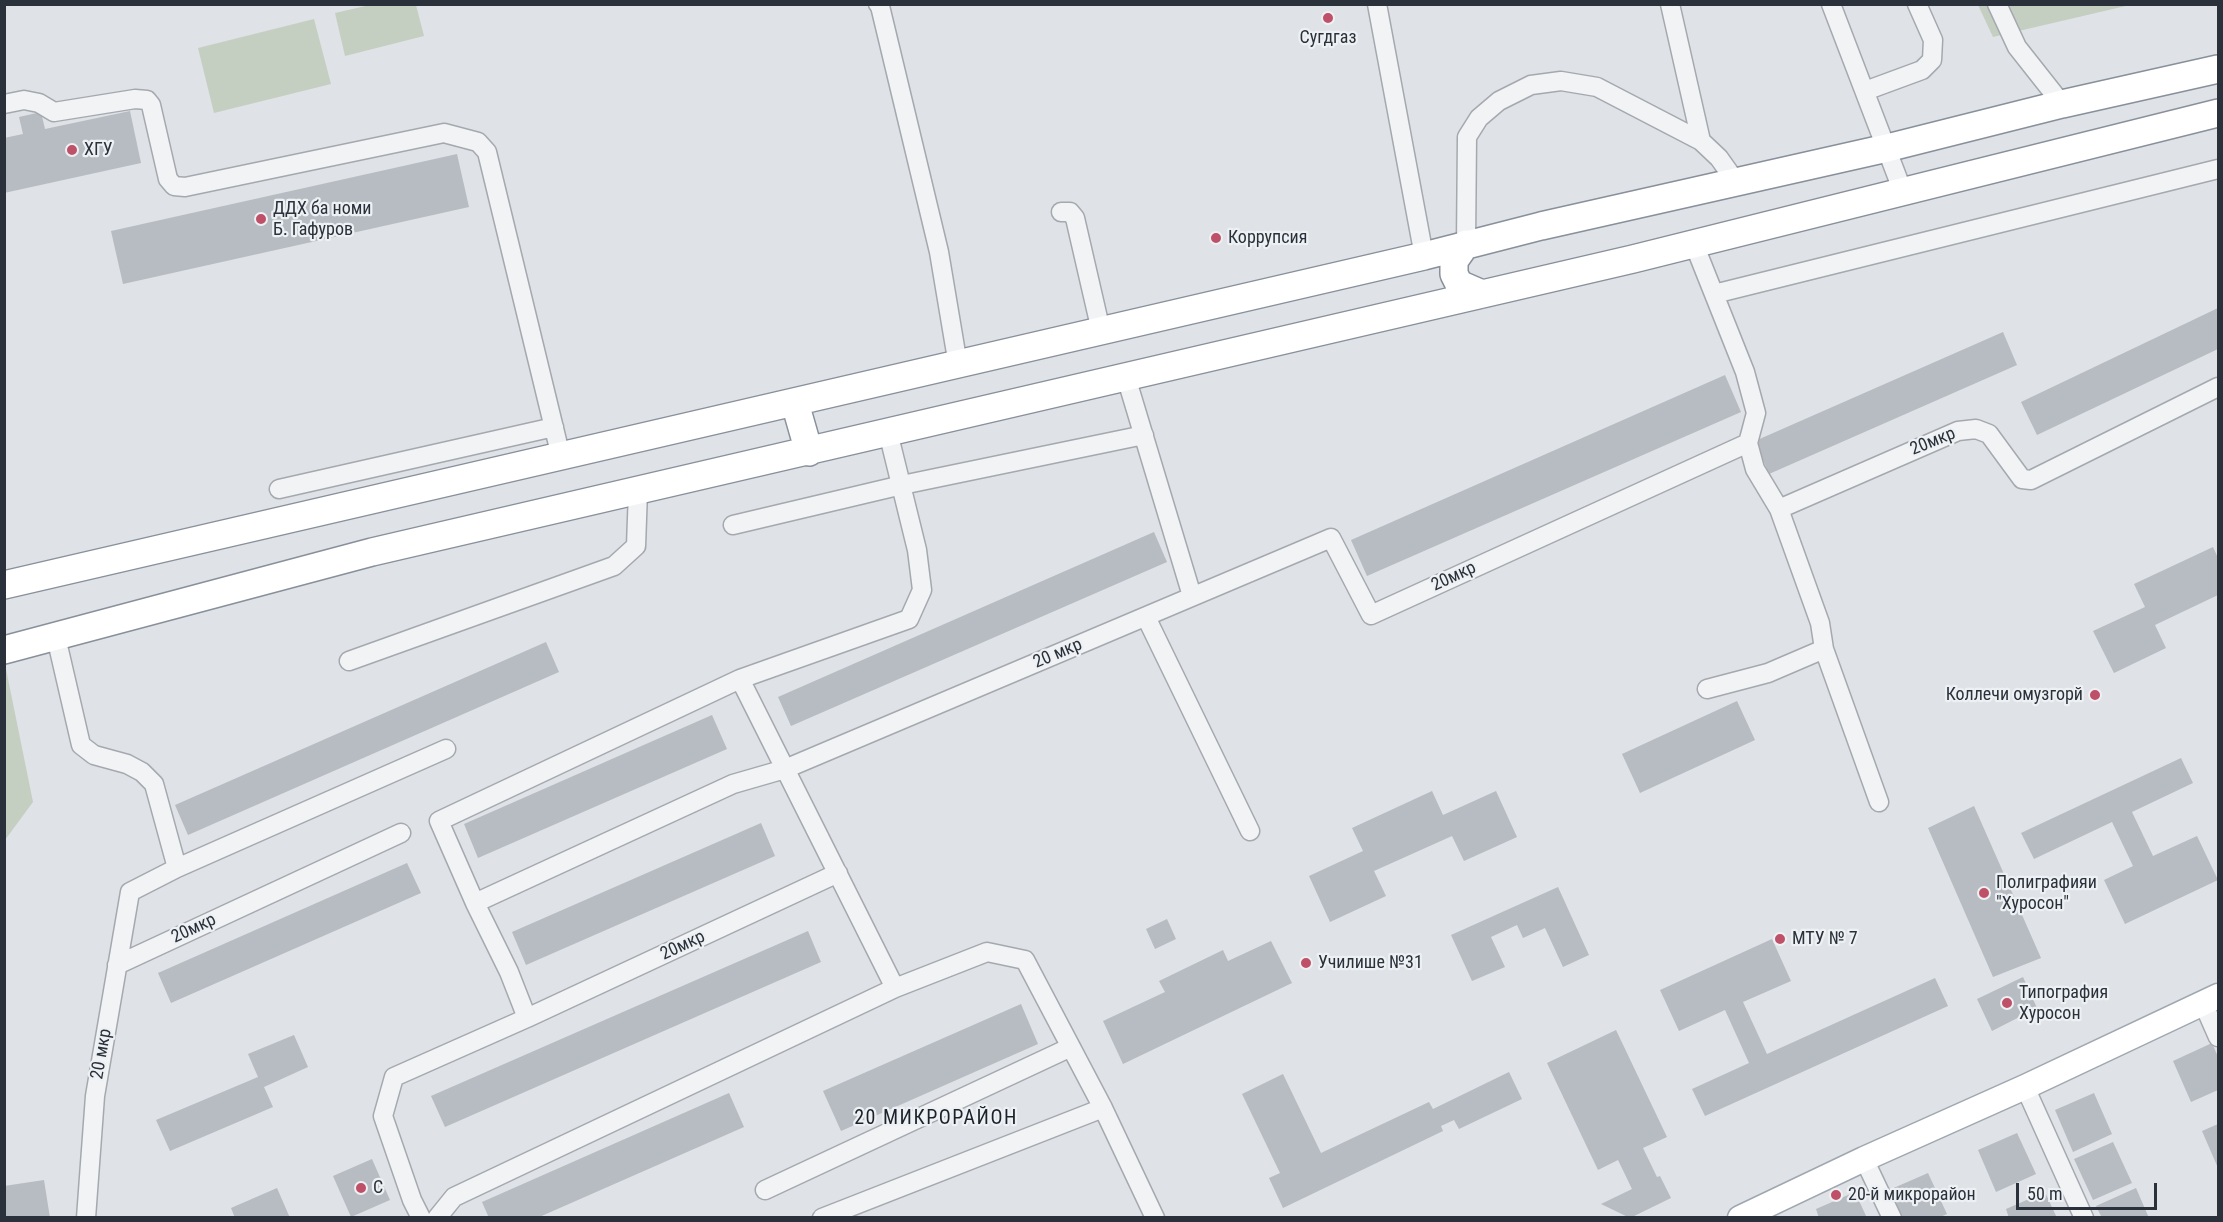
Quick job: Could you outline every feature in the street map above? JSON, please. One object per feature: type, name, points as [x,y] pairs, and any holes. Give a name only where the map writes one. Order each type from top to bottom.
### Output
[{"type":"highway","points":[[4,585],[1101,332],[1424,256],[1466,244],[1887,148],[2062,104],[2218,69]]},
{"type":"highway","points":[[4,650],[372,552],[1434,306],[1694,244],[2218,113]]},
{"type":"highway","points":[[1466,244],[1454,261],[1454,274],[1459,284],[1482,294]]},
{"type":"highway","points":[[1424,256],[1438,264],[1444,271],[1446,282],[1444,294],[1434,306]]},
{"type":"highway","points":[[795,403],[809,452]]},
{"type":"main road","points":[[1740,1218],[1864,1158],[2025,1088],[2211,999]]},
{"type":"street","points":[[878,4],[939,252],[958,365]]},
{"type":"street","points":[[1377,4],[1424,256]]},
{"type":"street","points":[[1670,4],[1701,141]]},
{"type":"street","points":[[1831,4],[1903,192]]},
{"type":"street","points":[[1865,91],[1922,70],[1932,60],[1934,40],[1917,4]]},
{"type":"street","points":[[1997,4],[2017,47],[2062,104]]},
{"type":"street","points":[[1466,244],[1467,138],[1479,118],[1499,101],[1531,85],[1561,81],[1597,87],[1701,141],[1719,158],[1736,182]]},
{"type":"street","points":[[4,104],[24,100],[39,103],[54,112],[135,99],[147,100],[151,105],[168,179],[174,186],[185,186],[444,133],[478,142],[488,152],[561,457]]},
{"type":"street","points":[[1714,294],[2218,169]]},
{"type":"street","points":[[1061,212],[1070,212],[1075,218],[1101,332]]},
{"type":"street","points":[[1694,244],[1744,372],[1756,413],[1748,443],[1755,469],[1779,509],[1820,622],[1824,649],[1879,802]]},
{"type":"street","points":[[1126,377],[1192,596]]},
{"type":"street","name":"20мкр","points":[[1779,509],[1958,431],[1976,429],[1989,434],[2022,479],[2031,480],[2210,399],[2218,387]]},
{"type":"street","points":[[279,489],[554,427]]},
{"type":"street","points":[[527,1018],[509,972],[475,903],[439,821],[740,679],[909,619],[922,590],[917,550],[888,432]]},
{"type":"street","points":[[733,525],[902,485],[1143,435]]},
{"type":"street","name":"20мкр","points":[[1331,538],[1371,615],[1748,443]]},
{"type":"street","points":[[431,455],[440,485]]},
{"type":"street","points":[[349,661],[614,566],[636,546],[638,491]]},
{"type":"street","name":"20 мкр","points":[[785,769],[1331,538]]},
{"type":"street","points":[[1146,617],[1250,831]]},
{"type":"street","points":[[56,637],[81,744],[94,754],[127,764],[142,772],[154,784],[177,868],[446,749]]},
{"type":"street","points":[[1707,689],[1768,674],[1824,649]]},
{"type":"street","points":[[740,679],[895,988]]},
{"type":"street","points":[[475,903],[733,784],[785,769]]},
{"type":"street","name":"20мкр","points":[[117,965],[400,832]]},
{"type":"street","name":"20 мкр","points":[[86,1218],[95,1096],[130,892],[177,868]]},
{"type":"street","name":"20мкр","points":[[421,1218],[412,1200],[383,1116],[394,1077],[527,1018],[838,873]]},
{"type":"street","points":[[437,1218],[454,1197],[895,988],[987,952],[1025,960],[1103,1108],[1155,1218]]},
{"type":"street","points":[[2211,999],[2218,1037]]},
{"type":"street","points":[[765,1190],[1071,1047]]},
{"type":"street","points":[[2025,1088],[2084,1218]]},
{"type":"street","points":[[822,1218],[1103,1108]]},
{"type":"street","points":[[1864,1158],[1892,1218]]},
{"type":"green space","points":[[370,5],[416,5],[424,36],[345,56],[335,13]]},
{"type":"green space","points":[[1978,5],[2130,5],[1993,37]]},
{"type":"green space","points":[[314,19],[331,84],[214,113],[198,48]]},
{"type":"green space","points":[[6,669],[33,802],[5,840],[4,670]]},
{"type":"building","name":"ХГУ","points":[[130,111],[141,163],[4,193],[4,138],[23,134],[19,117],[41,112],[45,129]]},
{"type":"building","points":[[457,154],[469,207],[123,284],[111,231]]},
{"type":"building","points":[[2218,308],[2218,349],[2037,435],[2021,402]]},
{"type":"building","points":[[2003,332],[2017,365],[1769,474],[1755,441]]},
{"type":"building","points":[[1725,375],[1741,412],[1367,576],[1351,540]]},
{"type":"building","points":[[1154,532],[1167,562],[791,726],[778,697]]},
{"type":"building","points":[[2213,547],[2218,558],[2218,595],[2155,625],[2166,648],[2114,673],[2093,631],[2145,607],[2134,584]]},
{"type":"building","points":[[546,642],[559,672],[188,835],[175,805]]},
{"type":"building","points":[[1737,701],[1755,740],[1640,793],[1622,754]]},
{"type":"building","points":[[712,715],[727,749],[478,858],[464,824]]},
{"type":"building","points":[[2181,758],[2193,783],[2132,812],[2153,856],[2197,836],[2218,880],[2125,924],[2104,880],[2133,866],[2112,822],[2034,859],[2021,833]]},
{"type":"building","points":[[1432,791],[1443,815],[1496,791],[1517,837],[1464,861],[1452,836],[1374,871],[1386,896],[1330,922],[1309,876],[1363,851],[1352,828]]},
{"type":"building","name":"Полиграфияи \"Хуросон\"","points":[[1974,806],[2041,958],[1993,977],[1928,828]]},
{"type":"building","points":[[761,823],[775,856],[526,965],[512,932]]},
{"type":"building","points":[[407,863],[421,893],[171,1003],[158,973]]},
{"type":"building","points":[[1558,887],[1589,955],[1563,967],[1545,928],[1523,938],[1517,925],[1491,937],[1505,967],[1472,981],[1451,935]]},
{"type":"building","points":[[1167,919],[1176,939],[1155,949],[1146,929]]},
{"type":"building","points":[[808,931],[821,962],[445,1127],[431,1096]]},
{"type":"building","points":[[1772,939],[1791,981],[1743,1002],[1767,1054],[1935,978],[1948,1006],[1705,1116],[1692,1089],[1749,1063],[1725,1010],[1679,1031],[1660,990]]},
{"type":"building","points":[[1271,941],[1292,983],[1123,1064],[1103,1021],[1165,992],[1159,981],[1223,950],[1228,961]]},
{"type":"building","name":"Типография Хуросон","points":[[2023,977],[2037,1008],[1992,1031],[1977,999]]},
{"type":"building","points":[[1021,1004],[1038,1044],[841,1131],[823,1091]]},
{"type":"building","points":[[1616,1030],[1667,1137],[1643,1148],[1657,1177],[1660,1176],[1671,1198],[1630,1218],[1601,1204],[1632,1189],[1618,1160],[1598,1170],[1547,1063]]},
{"type":"building","points":[[294,1035],[308,1067],[264,1087],[273,1107],[170,1151],[156,1120],[258,1077],[248,1054]]},
{"type":"building","points":[[2212,1043],[2218,1057],[2218,1090],[2191,1102],[2173,1061]]},
{"type":"building","points":[[1509,1072],[1522,1099],[1459,1129],[1454,1120],[1441,1126],[1443,1131],[1283,1208],[1269,1178],[1280,1173],[1242,1094],[1283,1074],[1321,1153],[1429,1102],[1433,1109]]},
{"type":"building","points":[[729,1093],[744,1127],[537,1218],[489,1218],[482,1202]]},
{"type":"building","points":[[2094,1093],[2112,1134],[2073,1152],[2055,1110]]},
{"type":"building","points":[[2218,1124],[2218,1168],[2202,1131]]},
{"type":"building","points":[[2017,1133],[2036,1174],[1996,1192],[1978,1150]]},
{"type":"building","points":[[2113,1142],[2132,1183],[2093,1200],[2074,1159]]},
{"type":"building","name":"С","points":[[372,1159],[390,1200],[351,1217],[333,1176]]},
{"type":"building","points":[[1928,1173],[1947,1214],[1938,1218],[1901,1218],[1889,1190]]},
{"type":"building","points":[[44,1180],[50,1218],[4,1218],[4,1186]]},
{"type":"building","points":[[277,1188],[290,1218],[235,1218],[231,1208]]},
{"type":"building","points":[[2136,1188],[2149,1218],[2102,1218],[2096,1206]]},
{"type":"building","points":[[1855,1192],[1867,1218],[1819,1218],[1816,1209]]},
{"type":"building","points":[[2045,1192],[2057,1218],[2009,1218],[2006,1209]]},
{"type":"place","name":"Сугдгаз","points":[[1328,18]]},
{"type":"place","name":"ХГУ","points":[[72,150]]},
{"type":"place","name":"ДДХ ба номи Б. Гафуров","points":[[261,219]]},
{"type":"place","name":"Коррупсия","points":[[1216,238]]},
{"type":"place","name":"Коллечи омузгорй","points":[[2095,695]]},
{"type":"place","name":"Полиграфияи \"Хуросон\"","points":[[1984,893]]},
{"type":"place","name":"МТУ № 7","points":[[1780,939]]},
{"type":"place","name":"Училише №31","points":[[1306,963]]},
{"type":"place","name":"Типография Хуросон","points":[[2007,1003]]},
{"type":"place","name":"С","points":[[361,1188]]},
{"type":"place","name":"20-й микрорайон","points":[[1836,1195]]},
{"type":"district","name":"20 МИКРОРАЙОН","points":[[936,1119]]}]
